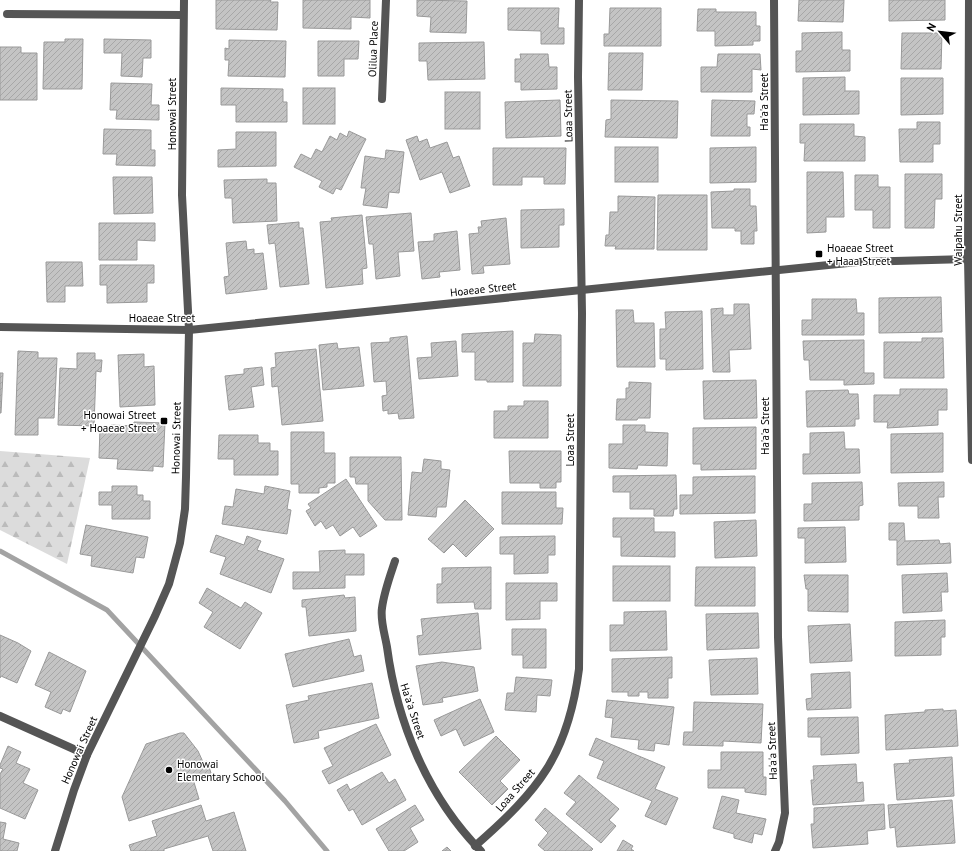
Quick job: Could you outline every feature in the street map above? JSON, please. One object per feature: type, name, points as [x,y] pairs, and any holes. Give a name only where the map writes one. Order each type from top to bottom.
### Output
[{"type":"street","name":"Honowai Street","points":[[55,851],[63,823],[87,755],[155,616],[180,543],[185,509],[189,330],[182,195],[184,0]]},
{"type":"street","name":"Olilua Place","points":[[382,99],[386,0]]},
{"type":"street","name":"Loaa Street","points":[[478,848],[515,810],[539,782],[557,752],[570,720],[576,694],[579,669],[582,290],[578,77],[579,0]]},
{"type":"street","name":"Ha'a'a Street","points":[[774,0],[778,637],[784,813],[775,851]]},
{"type":"street","name":"Waipahu Street","points":[[969,0],[968,259],[972,460]]},
{"type":"street","points":[[6,14],[183,15]]},
{"type":"street","name":"Hoaeae Street","points":[[0,328],[189,330],[858,262],[968,259]]},
{"type":"street","name":"Ha'a'a Street","points":[[395,561],[382,609],[391,679],[402,719],[419,761],[441,802],[478,848]]},
{"type":"street","points":[[0,716],[87,755]]},
{"type":"green space","points":[[0,451],[90,458],[67,564],[0,530]]},
{"type":"building","points":[[216,0],[271,0],[270,2],[278,2],[277,30],[216,29]]},
{"type":"building","points":[[303,0],[370,0],[370,18],[351,17],[351,29],[303,28]]},
{"type":"building","points":[[417,0],[467,1],[466,33],[430,32],[431,17],[417,16]]},
{"type":"building","points":[[799,0],[844,0],[843,22],[798,21]]},
{"type":"building","points":[[889,0],[945,0],[945,20],[889,21]]},
{"type":"building","points":[[508,8],[559,8],[558,28],[564,28],[564,44],[541,44],[541,31],[508,30]]},
{"type":"building","points":[[610,8],[661,8],[661,46],[604,46],[604,34],[609,34]]},
{"type":"building","points":[[698,9],[716,9],[716,12],[756,12],[756,26],[760,26],[760,41],[753,41],[753,45],[715,46],[715,31],[697,31]]},
{"type":"building","points":[[842,32],[842,50],[850,50],[850,71],[796,72],[796,51],[802,51],[802,33]]},
{"type":"building","points":[[902,33],[942,33],[941,69],[901,69]]},
{"type":"building","points":[[65,39],[83,39],[82,89],[43,89],[44,42],[65,42]]},
{"type":"building","points":[[104,39],[151,40],[151,58],[143,58],[142,77],[121,76],[122,53],[104,53]]},
{"type":"building","points":[[229,40],[286,41],[285,77],[228,76],[229,60],[225,60],[225,48],[229,49]]},
{"type":"building","points":[[318,41],[359,41],[358,59],[344,59],[344,76],[318,76]]},
{"type":"building","points":[[484,42],[485,79],[428,80],[427,61],[419,61],[419,43]]},
{"type":"building","points":[[0,47],[21,47],[21,53],[37,53],[37,100],[0,100]]},
{"type":"building","points":[[609,53],[643,53],[642,90],[608,90]]},
{"type":"building","points":[[520,54],[548,54],[549,67],[557,67],[557,89],[521,90],[521,82],[515,82],[515,59],[521,59]]},
{"type":"building","points":[[718,54],[760,54],[761,70],[752,69],[752,92],[701,92],[701,67],[717,67]]},
{"type":"building","points":[[845,77],[845,91],[859,91],[859,114],[803,115],[803,78]]},
{"type":"building","points":[[901,78],[943,78],[943,114],[901,115]]},
{"type":"building","points":[[111,83],[152,84],[151,105],[159,105],[159,120],[116,119],[117,110],[110,110]]},
{"type":"building","points":[[221,88],[283,89],[283,102],[287,102],[287,122],[236,122],[236,105],[221,105]]},
{"type":"building","points":[[303,88],[335,88],[335,124],[303,124]]},
{"type":"building","points":[[445,92],[480,92],[480,129],[445,129]]},
{"type":"building","points":[[560,100],[561,136],[506,138],[505,102]]},
{"type":"building","points":[[611,100],[678,101],[677,138],[605,137],[606,120],[611,119]]},
{"type":"building","points":[[712,100],[755,101],[754,114],[747,114],[747,127],[750,127],[750,136],[711,136]]},
{"type":"building","points":[[917,122],[940,122],[940,144],[933,144],[933,162],[900,162],[899,129],[917,129]]},
{"type":"building","points":[[800,124],[854,124],[854,136],[865,137],[865,161],[804,161],[805,143],[800,143]]},
{"type":"building","points":[[104,129],[151,130],[151,150],[155,150],[155,166],[116,165],[117,154],[103,154]]},
{"type":"building","points":[[349,131],[366,139],[341,190],[336,188],[333,194],[319,187],[322,181],[294,167],[301,154],[311,159],[316,149],[322,152],[330,136],[337,140],[340,133],[347,137]]},
{"type":"building","points":[[236,132],[276,132],[276,166],[218,167],[218,150],[236,149]]},
{"type":"building","points":[[417,136],[419,142],[427,139],[430,148],[447,142],[453,158],[459,156],[470,186],[450,193],[442,172],[420,180],[406,140]]},
{"type":"building","points":[[615,147],[658,147],[658,182],[615,182]]},
{"type":"building","points":[[756,147],[756,182],[710,183],[710,148]]},
{"type":"building","points":[[493,148],[566,148],[565,184],[544,184],[544,177],[522,177],[522,185],[493,185]]},
{"type":"building","points":[[386,150],[404,152],[399,193],[389,192],[387,208],[363,205],[366,188],[361,188],[365,156],[385,159]]},
{"type":"building","points":[[807,172],[843,172],[844,217],[826,217],[826,232],[807,233]]},
{"type":"building","points":[[905,174],[942,174],[942,199],[935,199],[934,228],[905,228]]},
{"type":"building","points":[[855,175],[878,175],[878,187],[890,187],[890,228],[873,228],[873,210],[855,210]]},
{"type":"building","points":[[113,177],[152,177],[153,213],[114,214]]},
{"type":"building","points":[[267,179],[267,183],[276,183],[277,221],[233,223],[232,198],[225,198],[224,180]]},
{"type":"building","points":[[734,189],[750,189],[750,206],[756,206],[757,231],[754,231],[754,244],[741,244],[741,231],[735,231],[735,228],[712,228],[711,192],[734,191]]},
{"type":"building","points":[[658,195],[707,195],[707,250],[657,250]]},
{"type":"building","points":[[618,196],[655,197],[654,249],[615,249],[616,246],[605,246],[606,235],[609,235],[610,212],[618,212]]},
{"type":"building","points":[[564,209],[564,225],[559,225],[559,247],[521,248],[521,210]]},
{"type":"building","points":[[411,213],[414,251],[398,252],[400,276],[376,279],[373,244],[369,244],[366,217]]},
{"type":"building","points":[[362,215],[367,268],[362,269],[363,284],[326,288],[320,222],[332,221],[331,218]]},
{"type":"building","points":[[506,218],[510,264],[483,266],[484,273],[472,274],[469,234],[479,233],[478,227],[482,227],[481,221]]},
{"type":"building","points":[[299,222],[299,228],[303,228],[309,284],[280,287],[275,243],[269,244],[267,225]]},
{"type":"building","points":[[99,223],[155,223],[155,241],[137,240],[137,260],[99,260]]},
{"type":"building","points":[[457,231],[460,270],[439,272],[440,277],[422,279],[418,242],[434,241],[434,234]]},
{"type":"building","points":[[246,241],[247,250],[254,249],[254,254],[263,253],[267,289],[226,294],[224,277],[229,276],[226,243]]},
{"type":"building","points":[[46,262],[82,262],[83,286],[65,286],[65,302],[47,302]]},
{"type":"building","points":[[100,265],[154,265],[154,283],[147,283],[147,302],[107,303],[107,285],[100,285]]},
{"type":"building","points":[[941,297],[942,332],[879,333],[879,298]]},
{"type":"building","points":[[812,299],[856,299],[857,313],[864,313],[864,335],[802,335],[802,320],[812,320]]},
{"type":"building","points":[[734,304],[749,304],[751,349],[729,350],[730,372],[713,372],[711,309],[723,308],[723,315],[734,315]]},
{"type":"building","points":[[616,310],[633,310],[634,323],[654,323],[655,367],[617,367]]},
{"type":"building","points":[[702,311],[703,369],[666,370],[666,359],[660,359],[660,329],[666,329],[665,312]]},
{"type":"building","points":[[513,331],[513,382],[487,382],[487,380],[475,380],[475,352],[462,352],[462,334]]},
{"type":"building","points":[[535,334],[561,335],[561,386],[523,386],[523,343],[534,343]]},
{"type":"building","points":[[407,336],[414,418],[399,419],[398,413],[388,414],[388,410],[383,411],[382,396],[387,395],[386,381],[374,382],[371,343],[390,342],[390,338]]},
{"type":"building","points":[[922,338],[943,338],[944,378],[884,378],[884,342],[922,342]]},
{"type":"building","points":[[864,340],[864,373],[874,373],[874,384],[844,385],[844,380],[810,380],[809,360],[804,360],[803,341]]},
{"type":"building","points":[[456,341],[458,376],[419,379],[417,358],[432,357],[431,343]]},
{"type":"building","points":[[337,343],[338,349],[359,347],[364,386],[323,390],[319,345]]},
{"type":"building","points":[[316,349],[323,421],[282,425],[278,386],[272,387],[271,368],[276,367],[275,353]]},
{"type":"building","points":[[18,351],[38,352],[38,358],[57,358],[54,418],[38,418],[38,435],[15,435]]},
{"type":"building","points":[[77,353],[95,353],[95,360],[102,360],[101,372],[96,371],[94,426],[58,425],[60,368],[77,369]]},
{"type":"building","points":[[144,354],[144,367],[154,366],[155,405],[120,407],[118,355]]},
{"type":"building","points":[[262,367],[264,385],[251,387],[254,407],[229,410],[225,376],[244,374],[244,369]]},
{"type":"building","points":[[0,373],[3,373],[1,413],[0,413]]},
{"type":"building","points":[[756,380],[757,418],[704,419],[703,381]]},
{"type":"building","points":[[629,382],[651,383],[650,418],[638,418],[637,420],[616,420],[617,399],[626,399],[626,388],[629,388]]},
{"type":"building","points":[[900,389],[947,389],[947,410],[938,410],[938,425],[887,428],[888,422],[874,422],[874,395],[900,395]]},
{"type":"building","points":[[848,390],[849,394],[858,394],[859,419],[855,419],[855,426],[807,427],[806,391]]},
{"type":"building","points":[[524,401],[548,401],[548,438],[494,438],[494,411],[508,411],[508,406],[524,406]]},
{"type":"building","points":[[134,422],[165,423],[163,467],[153,466],[153,471],[117,469],[118,459],[99,458],[100,427],[111,428],[111,425],[134,426]]},
{"type":"building","points":[[623,425],[645,425],[645,432],[668,433],[667,466],[638,465],[637,469],[609,468],[609,444],[623,444]]},
{"type":"building","points":[[756,427],[756,469],[701,470],[701,464],[693,464],[693,428]]},
{"type":"building","points":[[291,432],[324,432],[324,453],[335,453],[335,483],[327,483],[327,487],[319,488],[319,493],[299,493],[299,484],[291,484]]},
{"type":"building","points":[[844,432],[845,449],[859,449],[860,473],[803,474],[803,454],[810,454],[810,433]]},
{"type":"building","points":[[943,433],[943,472],[891,473],[891,434]]},
{"type":"building","points":[[219,435],[258,435],[258,443],[270,443],[270,451],[278,451],[278,475],[234,475],[234,459],[218,459]]},
{"type":"building","points":[[509,451],[561,451],[561,482],[556,482],[556,488],[540,488],[540,483],[510,483]]},
{"type":"building","points":[[350,457],[401,457],[402,520],[385,520],[368,501],[368,484],[356,484],[355,477],[350,477]]},
{"type":"building","points":[[424,459],[441,461],[441,469],[450,470],[446,507],[437,507],[436,517],[408,515],[412,472],[422,473]]},
{"type":"building","points":[[676,475],[677,509],[674,509],[673,516],[654,516],[654,509],[630,509],[630,492],[613,492],[613,476]]},
{"type":"building","points":[[755,476],[755,513],[680,514],[680,495],[693,495],[693,477]]},
{"type":"building","points":[[346,479],[377,526],[360,537],[353,527],[340,536],[333,525],[326,529],[321,521],[315,526],[306,511],[311,508],[308,504]]},
{"type":"building","points":[[862,482],[863,505],[859,506],[859,520],[804,521],[804,504],[812,504],[812,483]]},
{"type":"building","points":[[944,482],[944,497],[938,497],[939,518],[918,518],[918,506],[899,506],[898,483]]},
{"type":"building","points":[[112,486],[137,486],[137,495],[143,495],[143,501],[150,501],[150,519],[112,519],[112,505],[99,505],[99,492],[112,492]]},
{"type":"building","points":[[265,486],[290,491],[287,509],[291,510],[287,534],[222,524],[225,506],[233,507],[236,489],[264,494]]},
{"type":"building","points":[[502,492],[556,492],[556,508],[563,508],[562,524],[502,524]]},
{"type":"building","points":[[465,500],[494,529],[466,557],[453,544],[444,553],[428,539]]},
{"type":"building","points":[[613,518],[654,518],[654,532],[675,532],[675,557],[621,556],[621,537],[613,537]]},
{"type":"building","points":[[756,520],[757,556],[715,558],[714,522]]},
{"type":"building","points":[[889,523],[904,523],[905,541],[939,540],[940,544],[950,543],[951,563],[897,565],[897,540],[889,540]]},
{"type":"building","points":[[86,525],[148,537],[144,558],[136,557],[133,573],[91,566],[92,556],[80,554]]},
{"type":"building","points":[[845,527],[846,562],[805,563],[805,538],[798,538],[798,528]]},
{"type":"building","points":[[216,535],[244,545],[247,536],[261,541],[257,550],[284,559],[271,593],[220,574],[226,557],[210,552]]},
{"type":"building","points":[[555,536],[555,555],[548,555],[548,573],[514,574],[514,554],[500,554],[500,537]]},
{"type":"building","points":[[345,550],[345,554],[364,554],[364,575],[345,575],[345,588],[293,589],[293,572],[320,572],[319,551]]},
{"type":"building","points":[[613,566],[670,566],[670,601],[613,601]]},
{"type":"building","points":[[491,567],[491,609],[475,609],[474,602],[437,603],[437,584],[442,584],[442,568]]},
{"type":"building","points":[[696,567],[755,567],[755,606],[695,606]]},
{"type":"building","points":[[947,573],[948,592],[941,592],[942,611],[903,613],[902,575]]},
{"type":"building","points":[[804,575],[848,575],[848,612],[808,611],[808,589],[806,589]]},
{"type":"building","points":[[506,583],[557,583],[557,601],[540,601],[540,619],[506,620]]},
{"type":"building","points":[[207,588],[241,608],[245,602],[262,613],[240,649],[204,627],[213,612],[199,603]]},
{"type":"building","points":[[344,595],[345,598],[355,597],[356,631],[309,636],[306,607],[302,607],[302,600]]},
{"type":"building","points":[[666,611],[667,650],[610,651],[610,625],[624,625],[624,612]]},
{"type":"building","points":[[478,613],[481,649],[419,655],[417,636],[423,635],[421,619]]},
{"type":"building","points":[[758,613],[759,648],[707,650],[706,614]]},
{"type":"building","points":[[945,620],[945,637],[941,637],[941,655],[895,656],[895,622]]},
{"type":"building","points":[[850,624],[852,661],[810,663],[808,626]]},
{"type":"building","points":[[512,629],[546,629],[546,668],[523,668],[523,655],[512,655]]},
{"type":"building","points":[[0,635],[31,651],[17,683],[1,676],[0,678]]},
{"type":"building","points":[[349,639],[354,657],[361,655],[364,671],[293,687],[285,654]]},
{"type":"building","points":[[49,652],[86,671],[70,712],[63,709],[61,714],[45,707],[51,692],[35,685]]},
{"type":"building","points":[[672,657],[672,678],[668,678],[668,698],[648,698],[648,692],[639,692],[639,696],[628,696],[628,692],[612,692],[612,659]]},
{"type":"building","points":[[757,658],[758,694],[711,695],[709,660]]},
{"type":"building","points":[[442,662],[474,667],[478,691],[442,698],[443,702],[423,705],[416,666]]},
{"type":"building","points":[[850,672],[851,708],[807,710],[806,699],[812,698],[811,674]]},
{"type":"building","points":[[516,677],[552,680],[550,696],[537,695],[536,712],[505,710],[507,693],[514,693]]},
{"type":"building","points":[[372,683],[379,718],[318,731],[319,738],[294,743],[286,705],[309,700],[308,696]]},
{"type":"building","points":[[480,699],[494,732],[464,746],[456,729],[441,736],[434,720]]},
{"type":"building","points":[[607,700],[674,707],[669,745],[655,743],[654,751],[638,749],[639,740],[611,737],[613,718],[605,717]]},
{"type":"building","points":[[694,702],[763,704],[761,743],[723,741],[723,746],[683,745],[684,732],[693,732]]},
{"type":"building","points":[[943,709],[943,711],[956,710],[958,746],[886,750],[885,715]]},
{"type":"building","points":[[858,717],[859,753],[821,755],[821,737],[808,737],[808,718]]},
{"type":"building","points":[[376,724],[391,755],[329,784],[322,771],[333,766],[324,748]]},
{"type":"building","points":[[184,733],[198,751],[203,762],[207,761],[211,773],[193,779],[199,799],[129,821],[122,797],[146,744]]},
{"type":"building","points":[[496,736],[520,760],[500,781],[508,789],[492,805],[459,772]]},
{"type":"building","points":[[596,738],[665,767],[655,789],[678,798],[666,825],[645,816],[652,801],[597,778],[604,761],[589,755]]},
{"type":"building","points":[[8,746],[21,752],[16,763],[30,769],[23,783],[38,790],[25,819],[0,808],[0,774],[3,769],[0,768],[0,765]]},
{"type":"building","points":[[721,752],[763,752],[763,777],[766,777],[766,795],[745,792],[745,788],[708,788],[708,770],[721,770]]},
{"type":"building","points":[[952,757],[954,796],[897,800],[894,764],[910,763],[909,760]]},
{"type":"building","points":[[856,764],[857,783],[863,782],[864,801],[813,805],[811,780],[814,780],[813,766]]},
{"type":"building","points":[[382,772],[389,783],[395,779],[406,800],[362,825],[353,809],[349,811],[337,790],[347,784],[350,790]]},
{"type":"building","points":[[579,775],[619,809],[609,820],[616,826],[601,843],[566,814],[576,802],[564,793]]},
{"type":"building","points":[[722,796],[739,800],[736,813],[766,819],[762,835],[754,833],[752,843],[734,838],[734,834],[713,828]]},
{"type":"building","points":[[952,800],[955,843],[897,847],[895,827],[890,828],[888,805]]},
{"type":"building","points":[[884,804],[885,829],[867,831],[868,844],[813,848],[811,824],[814,824],[814,808]]},
{"type":"building","points":[[201,805],[206,821],[234,812],[246,851],[213,851],[208,836],[164,849],[164,851],[131,851],[129,845],[157,836],[152,821]]},
{"type":"building","points":[[415,805],[424,820],[410,828],[418,842],[404,851],[389,851],[376,829]]},
{"type":"building","points":[[545,808],[593,849],[591,851],[545,851],[538,845],[548,833],[535,820]]},
{"type":"building","points":[[0,822],[6,823],[3,839],[19,843],[17,851],[0,851]]},
{"type":"building","points":[[623,840],[633,846],[631,849],[634,851],[617,851]]},
{"type":"building","points":[[447,847],[451,851],[442,851]]},
{"type":"waterway","points":[[0,551],[107,610],[285,801],[327,851]]},
{"type":"place","name":"Hoaeae Street + Haaa Street","points":[[819,254]]},
{"type":"place","name":"Honowai Street + Hoaeae Street","points":[[164,421]]},
{"type":"place","name":"Honowai Elementary School","points":[[169,770]]}]
